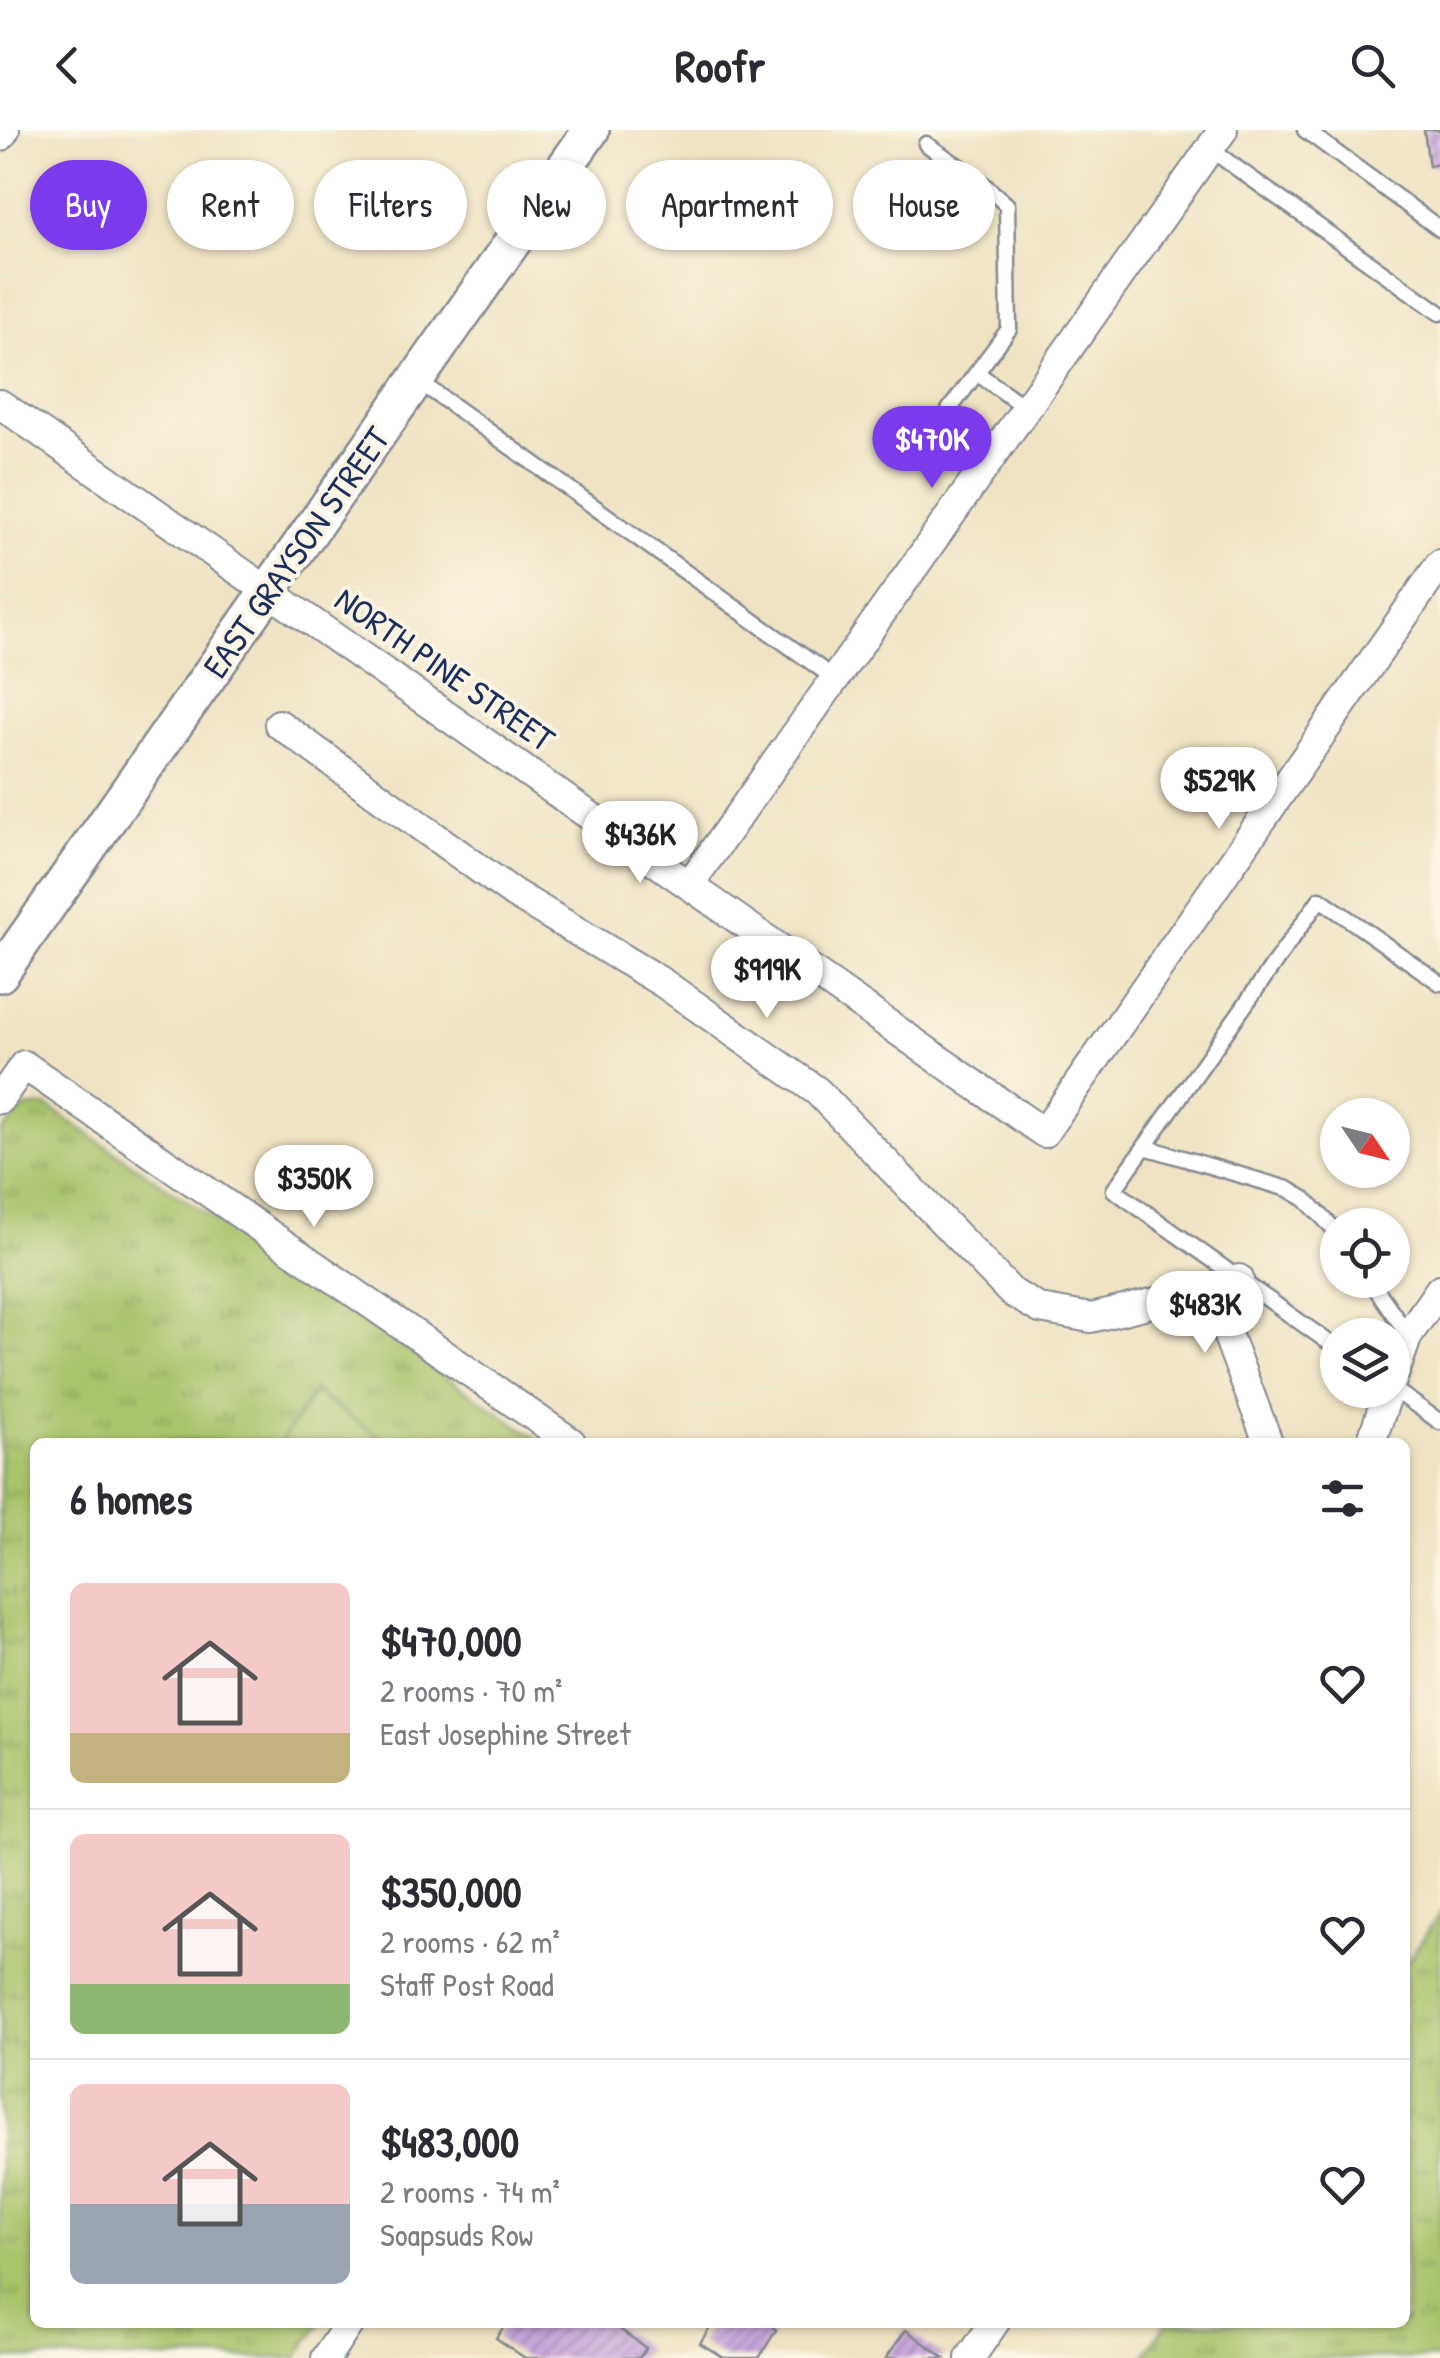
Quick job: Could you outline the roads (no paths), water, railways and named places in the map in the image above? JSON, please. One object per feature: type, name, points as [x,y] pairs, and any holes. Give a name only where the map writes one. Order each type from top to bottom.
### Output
[{"type":"street","points":[[0,136],[5,130]]},
{"type":"street","name":"EAST GRAYSON STREET","points":[[0,974],[591,130]]},
{"type":"street","points":[[689,885],[1216,139]]},
{"type":"street","name":"NORTH PINE STREET","points":[[0,404],[1044,1133],[1440,564]]},
{"type":"street","points":[[278,724],[513,894],[663,983],[817,1091],[1012,1292],[1040,1309],[1091,1318],[1180,1296],[1218,1310],[1266,1438]]},
{"type":"street","points":[[0,1099],[24,1065],[565,1438]]},
{"type":"street","points":[[1218,1310],[1239,1279]]},
{"type":"street","points":[[1410,1332],[1440,1289]]},
{"type":"street","points":[[1373,1438],[1384,1408]]},
{"type":"street","points":[[330,2356],[346,2328]]},
{"type":"street","points":[[970,2358],[990,2328]]},
{"type":"lane","points":[[1305,130],[1440,229]]},
{"type":"lane","points":[[1216,139],[1440,313]]},
{"type":"lane","points":[[926,144],[1007,205],[1009,329],[950,410]]},
{"type":"lane","points":[[977,373],[1026,408]]},
{"type":"lane","points":[[416,380],[835,679]]},
{"type":"lane","points":[[1320,1336],[1114,1190],[1320,899],[1440,983]]},
{"type":"lane","points":[[1145,1147],[1288,1190],[1320,1215]]},
{"type":"lane","points":[[1410,1402],[1440,1422]]}]
